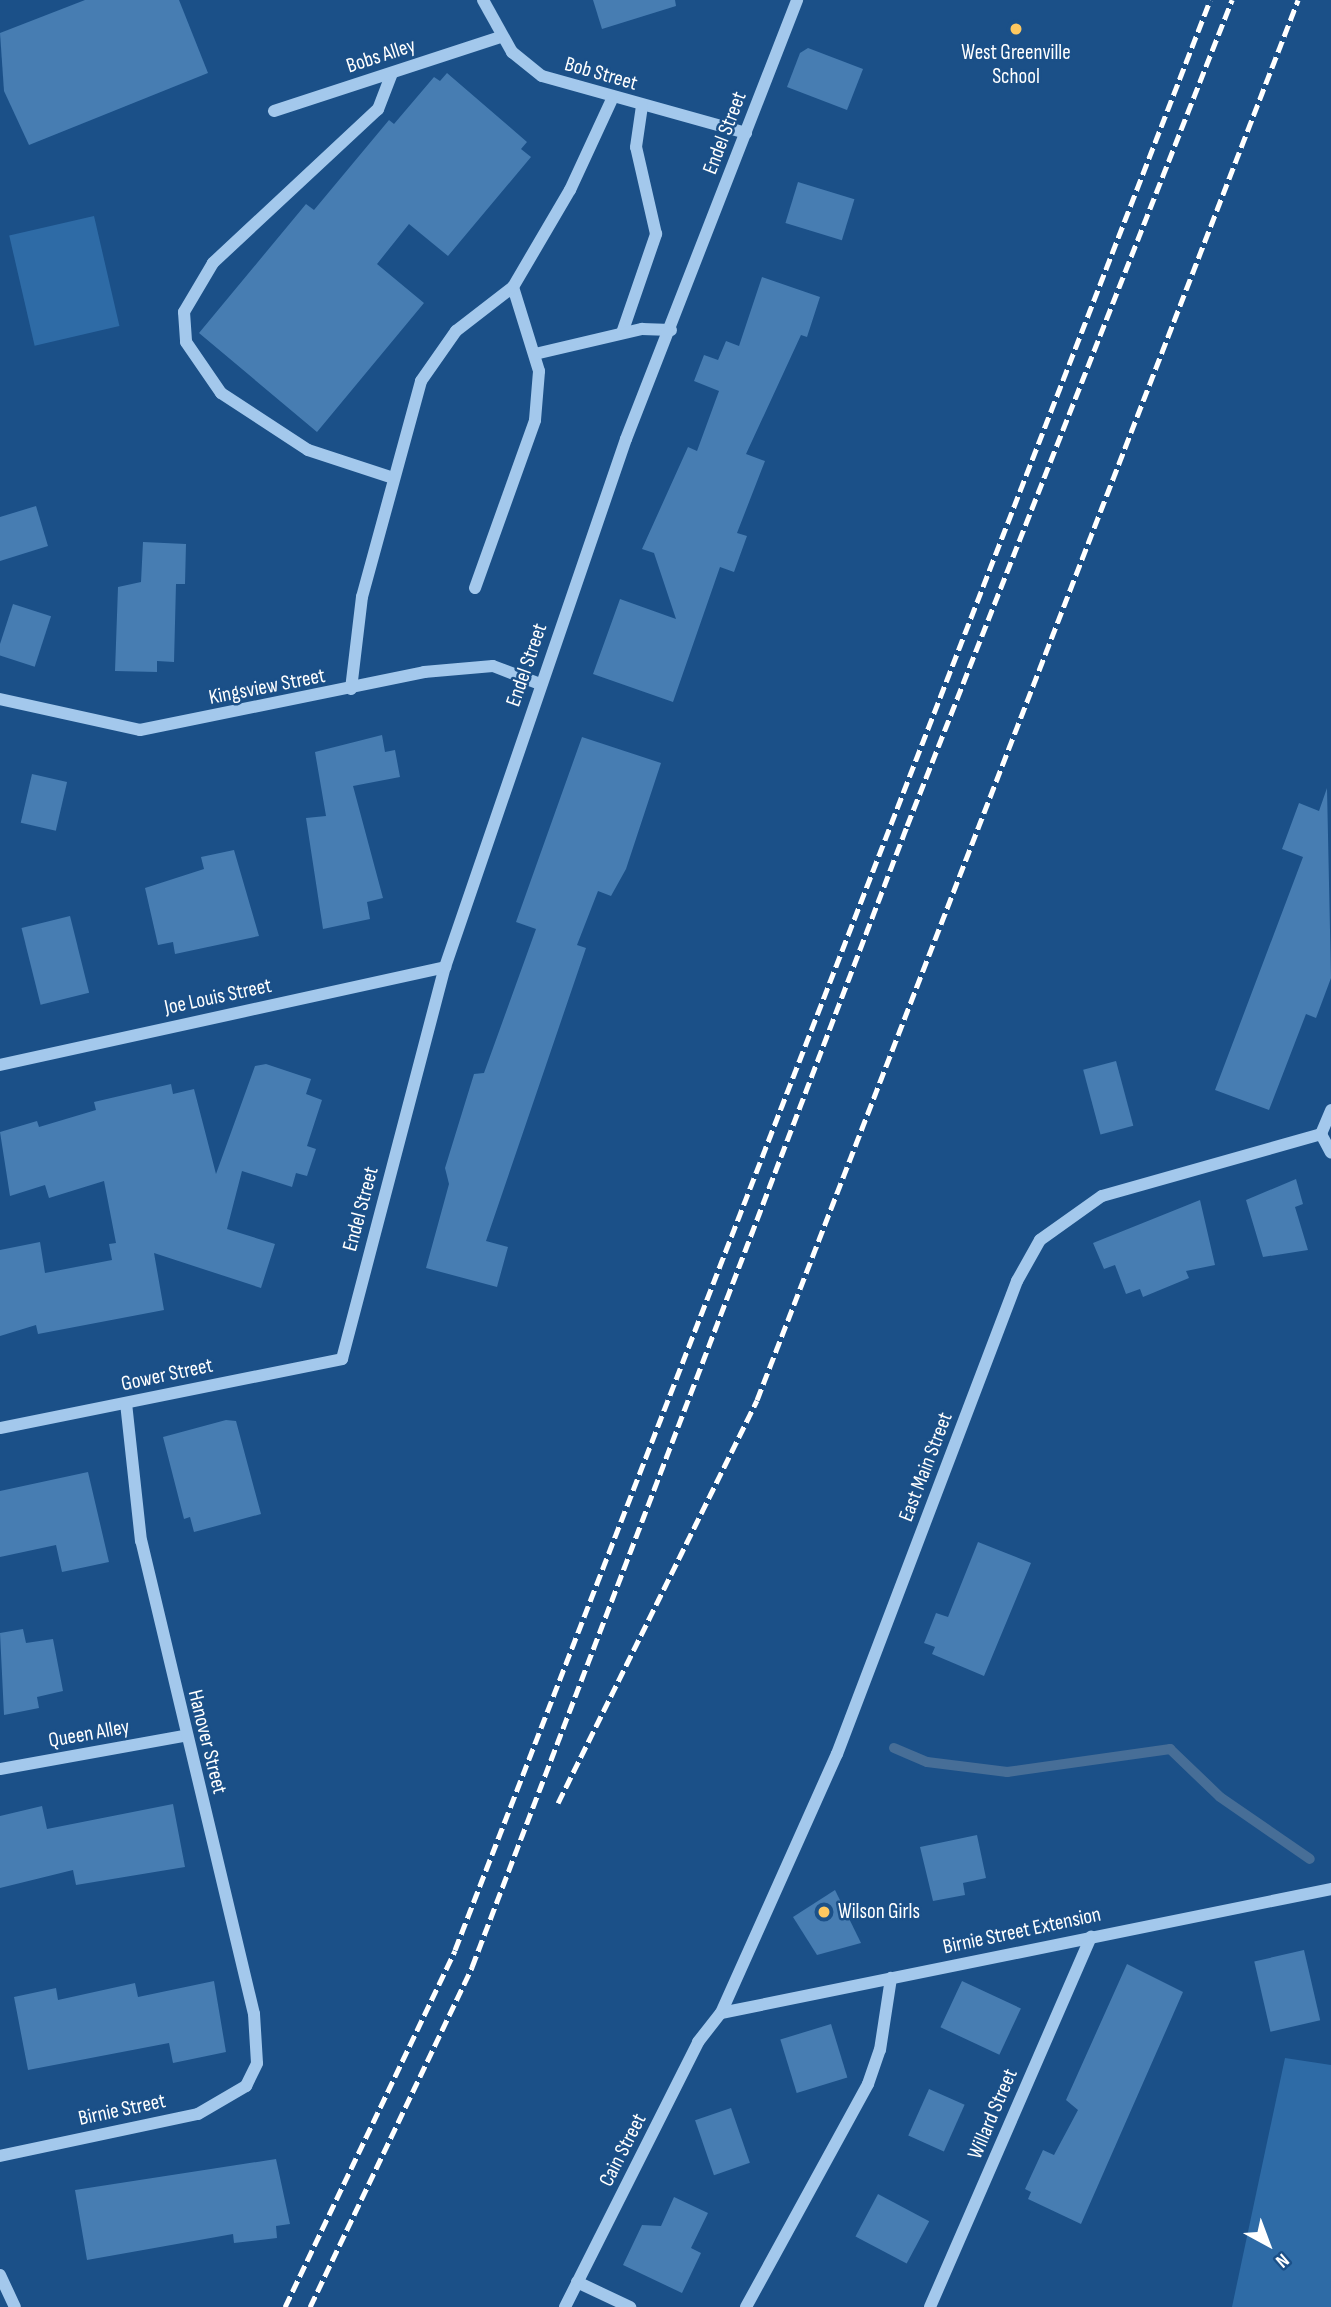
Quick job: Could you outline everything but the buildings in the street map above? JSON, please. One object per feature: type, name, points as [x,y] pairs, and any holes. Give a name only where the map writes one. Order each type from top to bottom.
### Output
[{"type":"street","name":"Bob Street","points":[[483,0],[501,37],[542,76],[612,99],[746,133]]},
{"type":"street","name":"Endel Street","points":[[342,1359],[445,967],[540,684],[797,0]]},
{"type":"street","name":"Bobs Alley","points":[[274,111],[501,37]]},
{"type":"street","points":[[392,73],[378,109],[240,234],[205,273],[184,312],[186,342],[221,393],[308,450],[393,478]]},
{"type":"street","points":[[351,689],[362,597],[421,381],[456,331],[513,286],[570,190],[612,99]]},
{"type":"street","points":[[622,333],[656,234],[636,147],[642,106]]},
{"type":"street","points":[[475,588],[535,421],[535,354],[513,286]]},
{"type":"street","points":[[535,354],[622,333],[671,330]]},
{"type":"street","name":"Kingsview Street","points":[[0,699],[140,730],[351,689],[493,666],[540,684]]},
{"type":"street","name":"Joe Louis Street","points":[[0,1065],[445,967]]},
{"type":"street","points":[[1331,1110],[1321,1134],[1331,1153]]},
{"type":"street","name":"East Main Street","points":[[721,2013],[837,1754],[1017,1281],[1040,1240],[1102,1196],[1321,1134]]},
{"type":"street","name":"Gower Street","points":[[0,1429],[342,1359]]},
{"type":"street","name":"Hanover Street","points":[[126,1404],[141,1541],[184,1736],[254,2014],[257,2063],[246,2086]]},
{"type":"street","name":"Queen Alley","points":[[0,1769],[184,1736]]},
{"type":"street","name":"Birnie Street Extension","points":[[721,2013],[1331,1889]]},
{"type":"street","name":"Willard Street","points":[[930,2307],[1091,1937]]},
{"type":"street","points":[[746,2307],[868,2084],[880,2050],[891,1978]]},
{"type":"street","name":"Cain Street","points":[[565,2307],[698,2042],[721,2013]]},
{"type":"street","name":"Birnie Street","points":[[0,2156],[198,2114],[246,2086]]},
{"type":"street","points":[[0,2275],[15,2307]]},
{"type":"street","points":[[577,2282],[630,2307]]},
{"type":"shaded area","points":[[94,216],[119,326],[35,346],[9,236]]},
{"type":"shaded area","points":[[1285,2058],[1331,2065],[1331,2307],[1232,2307]]},
{"type":"waterway","points":[[894,1748],[927,1762],[1007,1772],[1170,1749],[1220,1797],[1310,1859]]},
{"type":"railway","points":[[285,2307],[455,1950],[1210,0]]},
{"type":"railway","points":[[310,2307],[472,1967],[907,826],[1232,0]]},
{"type":"railway","points":[[558,1803],[757,1400],[1298,0]]},
{"type":"place","name":"West Greenville School","points":[[1016,29]]},
{"type":"place","name":"Wilson Girls","points":[[824,1912]]}]
